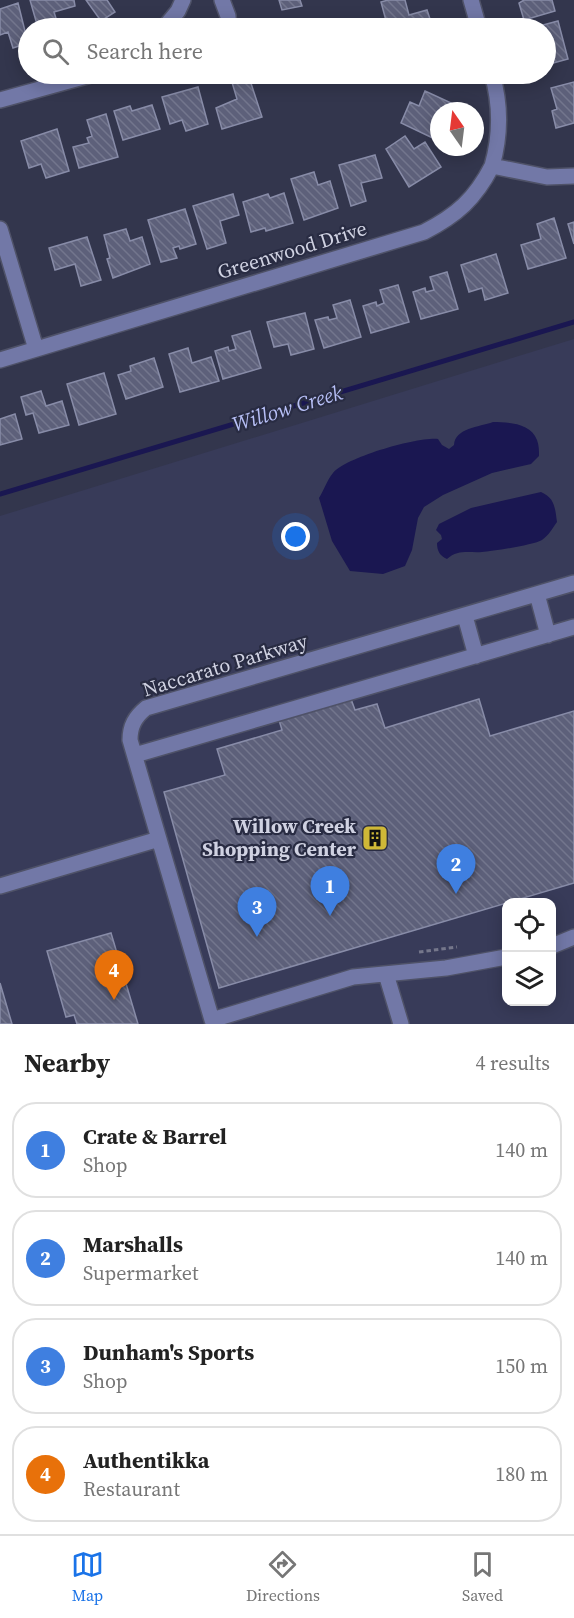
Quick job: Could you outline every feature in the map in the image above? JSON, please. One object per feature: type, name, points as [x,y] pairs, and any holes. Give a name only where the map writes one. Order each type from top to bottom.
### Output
[{"type":"street","points":[[173,18],[183,0]]},
{"type":"street","points":[[222,0],[228,18]]},
{"type":"street","points":[[471,0],[476,18]]},
{"type":"street","points":[[0,100],[58,84]]},
{"type":"street","name":"Greenwood Drive","points":[[0,360],[424,232],[448,220],[467,204],[483,184],[492,166],[500,122],[495,84]]},
{"type":"street","points":[[492,166],[547,177],[574,176]]},
{"type":"street","points":[[0,229],[36,349]]},
{"type":"street","name":"Naccarato Parkway","points":[[386,974],[353,977],[212,1020],[130,740],[130,730],[139,714],[146,708],[574,583]]},
{"type":"street","points":[[537,594],[548,635]]},
{"type":"street","points":[[465,616],[476,656]]},
{"type":"street","points":[[135,755],[574,627]]},
{"type":"street","points":[[0,886],[159,839]]},
{"type":"street","points":[[556,944],[574,937]]},
{"type":"street","points":[[401,1024],[386,974],[446,968],[502,958]]},
{"type":"shaded area","points":[[574,339],[574,1024],[0,1024],[0,516]]},
{"type":"shaded area","points":[[493,422],[512,423],[530,430],[537,440],[539,456],[531,464],[492,473],[443,495],[424,507],[418,518],[412,550],[405,566],[383,574],[350,571],[332,541],[319,498],[333,473],[367,455],[415,441],[438,439],[449,449],[463,432]]},
{"type":"shaded area","points":[[541,492],[552,500],[557,522],[542,540],[504,549],[459,553],[447,559],[439,553],[437,543],[442,539],[436,530],[439,524],[471,508]]},
{"type":"building","points":[[30,0],[74,0],[75,6],[54,12],[56,18],[35,18]]},
{"type":"building","points":[[86,0],[107,0],[115,12],[106,18],[99,18]]},
{"type":"building","points":[[279,0],[300,0],[302,6],[282,10]]},
{"type":"building","points":[[405,0],[409,15],[427,10],[430,18],[385,18],[381,2]]},
{"type":"building","points":[[524,0],[552,0],[555,11],[523,18],[519,3]]},
{"type":"building","points":[[18,3],[22,18],[18,18],[18,46],[13,48],[8,32],[0,35],[0,9]]},
{"type":"building","points":[[558,21],[568,59],[556,62],[556,22]]},
{"type":"building","points":[[574,82],[574,123],[556,128],[552,111],[557,109],[551,88]]},
{"type":"building","points":[[232,84],[251,84],[262,117],[222,129],[216,108],[237,99]]},
{"type":"building","points":[[198,87],[208,124],[186,131],[182,120],[170,124],[162,97]]},
{"type":"building","points":[[425,91],[449,102],[430,102],[430,137],[401,123],[410,102],[419,106]]},
{"type":"building","points":[[152,105],[160,129],[123,140],[114,111],[130,106],[132,111]]},
{"type":"building","points":[[106,114],[118,157],[79,168],[73,147],[89,143],[87,138],[92,136],[87,120]]},
{"type":"building","points":[[57,129],[69,171],[46,178],[41,164],[29,168],[21,141]]},
{"type":"building","points":[[405,136],[414,149],[425,142],[430,150],[430,156],[434,156],[441,167],[409,187],[386,149]]},
{"type":"building","points":[[375,155],[382,178],[361,183],[366,201],[351,206],[339,165]]},
{"type":"building","points":[[314,172],[318,185],[330,181],[338,208],[304,220],[291,179]]},
{"type":"building","points":[[284,193],[293,223],[266,231],[265,228],[251,232],[243,202],[268,194],[270,198]]},
{"type":"building","points":[[233,194],[239,215],[220,221],[226,243],[207,249],[193,206]]},
{"type":"building","points":[[185,209],[196,244],[180,249],[179,246],[173,248],[177,258],[161,262],[148,220]]},
{"type":"building","points":[[554,218],[566,258],[528,269],[521,245],[541,239],[537,224]]},
{"type":"building","points":[[574,222],[574,244],[568,224]]},
{"type":"building","points":[[126,229],[130,241],[142,237],[150,264],[113,278],[107,259],[110,258],[104,235]]},
{"type":"building","points":[[87,237],[101,280],[81,286],[75,264],[55,270],[49,248]]},
{"type":"building","points":[[496,254],[508,293],[485,300],[482,288],[469,292],[461,265]]},
{"type":"building","points":[[447,272],[458,309],[421,319],[413,292],[425,288],[426,292],[434,290],[430,277]]},
{"type":"building","points":[[398,285],[409,322],[371,333],[363,306],[376,302],[377,306],[384,303],[380,290]]},
{"type":"building","points":[[350,300],[361,337],[324,348],[315,320],[328,317],[329,320],[337,318],[333,305]]},
{"type":"building","points":[[305,313],[314,349],[291,355],[288,344],[274,347],[267,322]]},
{"type":"building","points":[[250,331],[261,368],[223,379],[215,351],[228,347],[229,351],[236,349],[232,336]]},
{"type":"building","points":[[188,348],[192,363],[211,357],[219,381],[180,392],[169,354]]},
{"type":"building","points":[[154,358],[163,387],[126,399],[118,375],[131,371],[130,366]]},
{"type":"building","points":[[104,373],[116,414],[79,425],[67,384]]},
{"type":"building","points":[[41,391],[46,406],[62,401],[69,425],[39,433],[33,413],[26,415],[21,397]]},
{"type":"building","points":[[15,414],[22,439],[0,445],[0,419]]},
{"type":"building","name":"Willow Creek Shopping Center","points":[[351,699],[355,710],[377,704],[385,728],[479,699],[490,736],[574,711],[574,883],[523,898],[502,898],[502,904],[219,988],[164,792],[225,775],[217,749],[282,730],[279,720]]},
{"type":"building","points":[[111,933],[138,1024],[77,1024],[74,1015],[66,1017],[47,951]]},
{"type":"building","points":[[0,983],[12,1024],[0,1024]]},
{"type":"waterway","name":"Willow Creek","points":[[0,494],[574,322]]},
{"type":"place","name":"Willow Creek Shopping Center","points":[[375,838]]},
{"type":"place","name":"Marshalls","points":[[456,894]]},
{"type":"place","name":"Crate & Barrel","points":[[330,916]]},
{"type":"place","name":"Dunham's Sports","points":[[257,937]]},
{"type":"place","name":"Authentikka","points":[[114,1000]]}]
